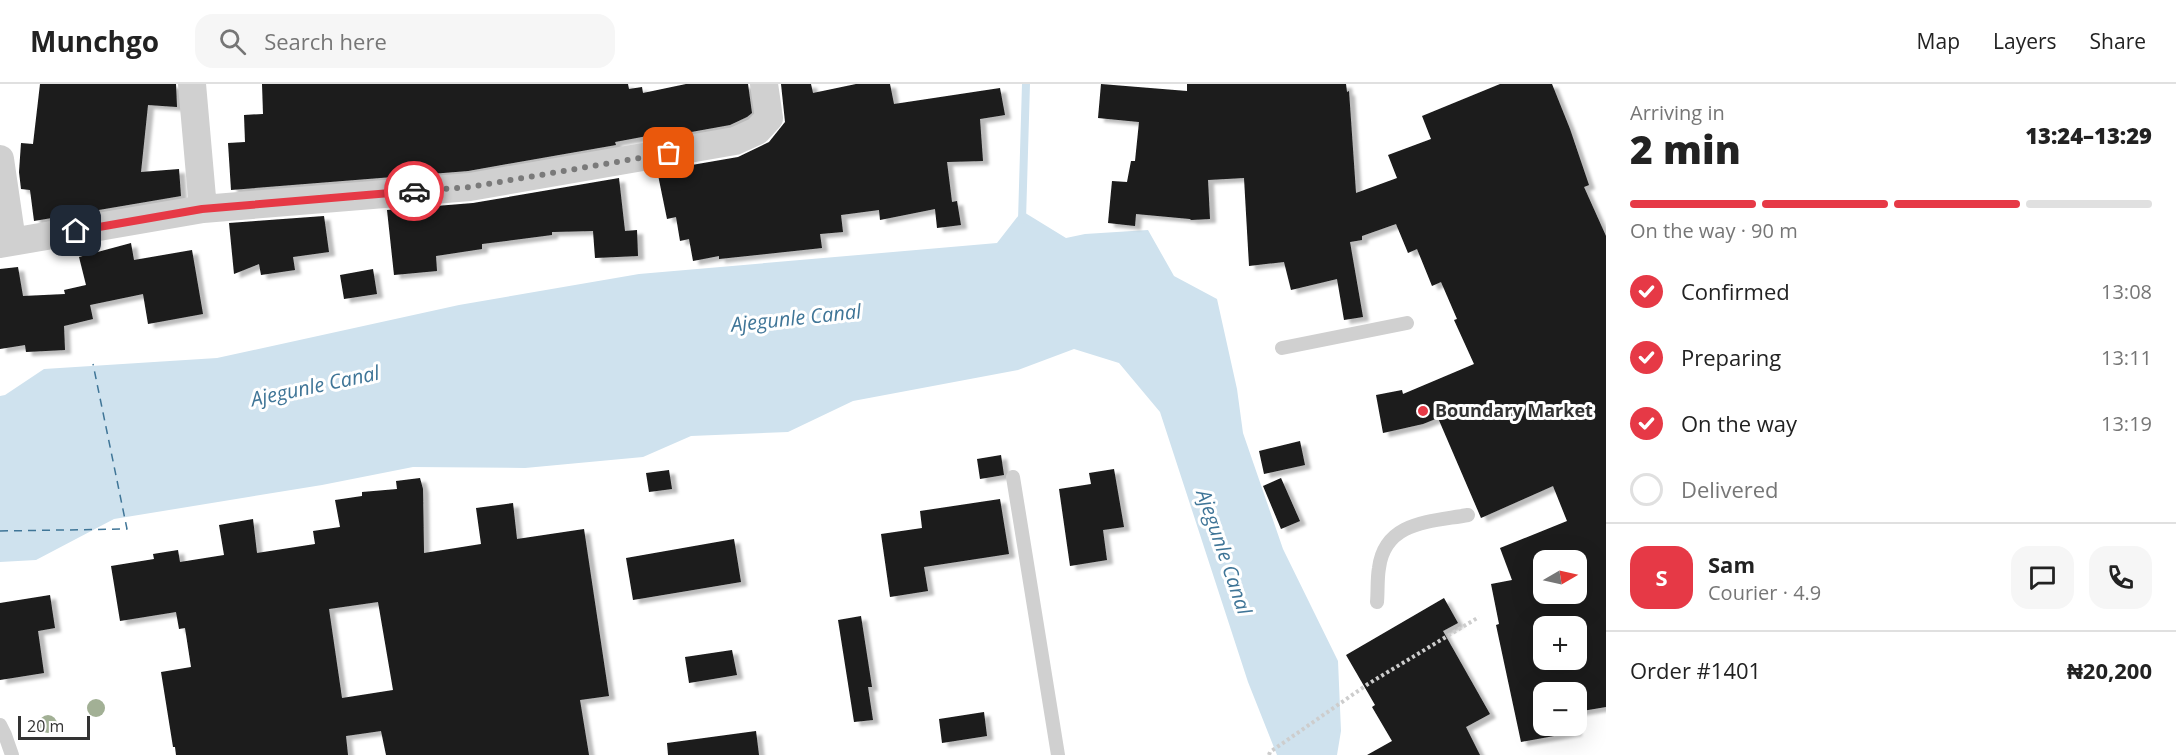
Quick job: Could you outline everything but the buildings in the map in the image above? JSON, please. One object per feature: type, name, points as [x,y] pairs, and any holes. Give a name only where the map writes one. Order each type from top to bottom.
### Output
[{"type":"street","points":[[192,84],[202,209]]},
{"type":"street","points":[[0,159],[6,242],[202,209],[470,187],[735,141],[757,131],[769,118],[764,84]]},
{"type":"lane","points":[[1282,348],[1407,323]]},
{"type":"lane","points":[[1013,477],[1058,755]]},
{"type":"lane","points":[[1377,602],[1379,567],[1386,543],[1398,532],[1413,525],[1468,515]]},
{"type":"lane","points":[[0,725],[12,755]]},
{"type":"path","points":[[1270,754],[1368,684],[1479,617]]},
{"type":"water","name":"Ajegunle Canal","points":[[1022,211],[1066,238],[1085,234],[1148,230],[1174,276],[1217,299],[1237,389],[1243,433],[1283,549],[1338,661],[1341,731],[1337,755],[1277,755],[1248,682],[1160,412],[1119,363],[1074,349],[1018,370],[853,401],[788,432],[691,436],[643,457],[525,468],[413,467],[322,485],[114,519],[36,560],[0,562],[0,396],[44,369],[217,358],[459,305],[639,274],[997,243]]},
{"type":"waterway","points":[[1022,220],[1026,84]]},
{"type":"ferry route","points":[[0,531],[127,529],[93,364]]},
{"type":"way so far","points":[[414,191],[470,187],[669,153]]},
{"type":"place","name":"Boundary Market","points":[[1423,411]]},
{"type":"route","points":[[76,231],[202,209],[414,191]]}]
